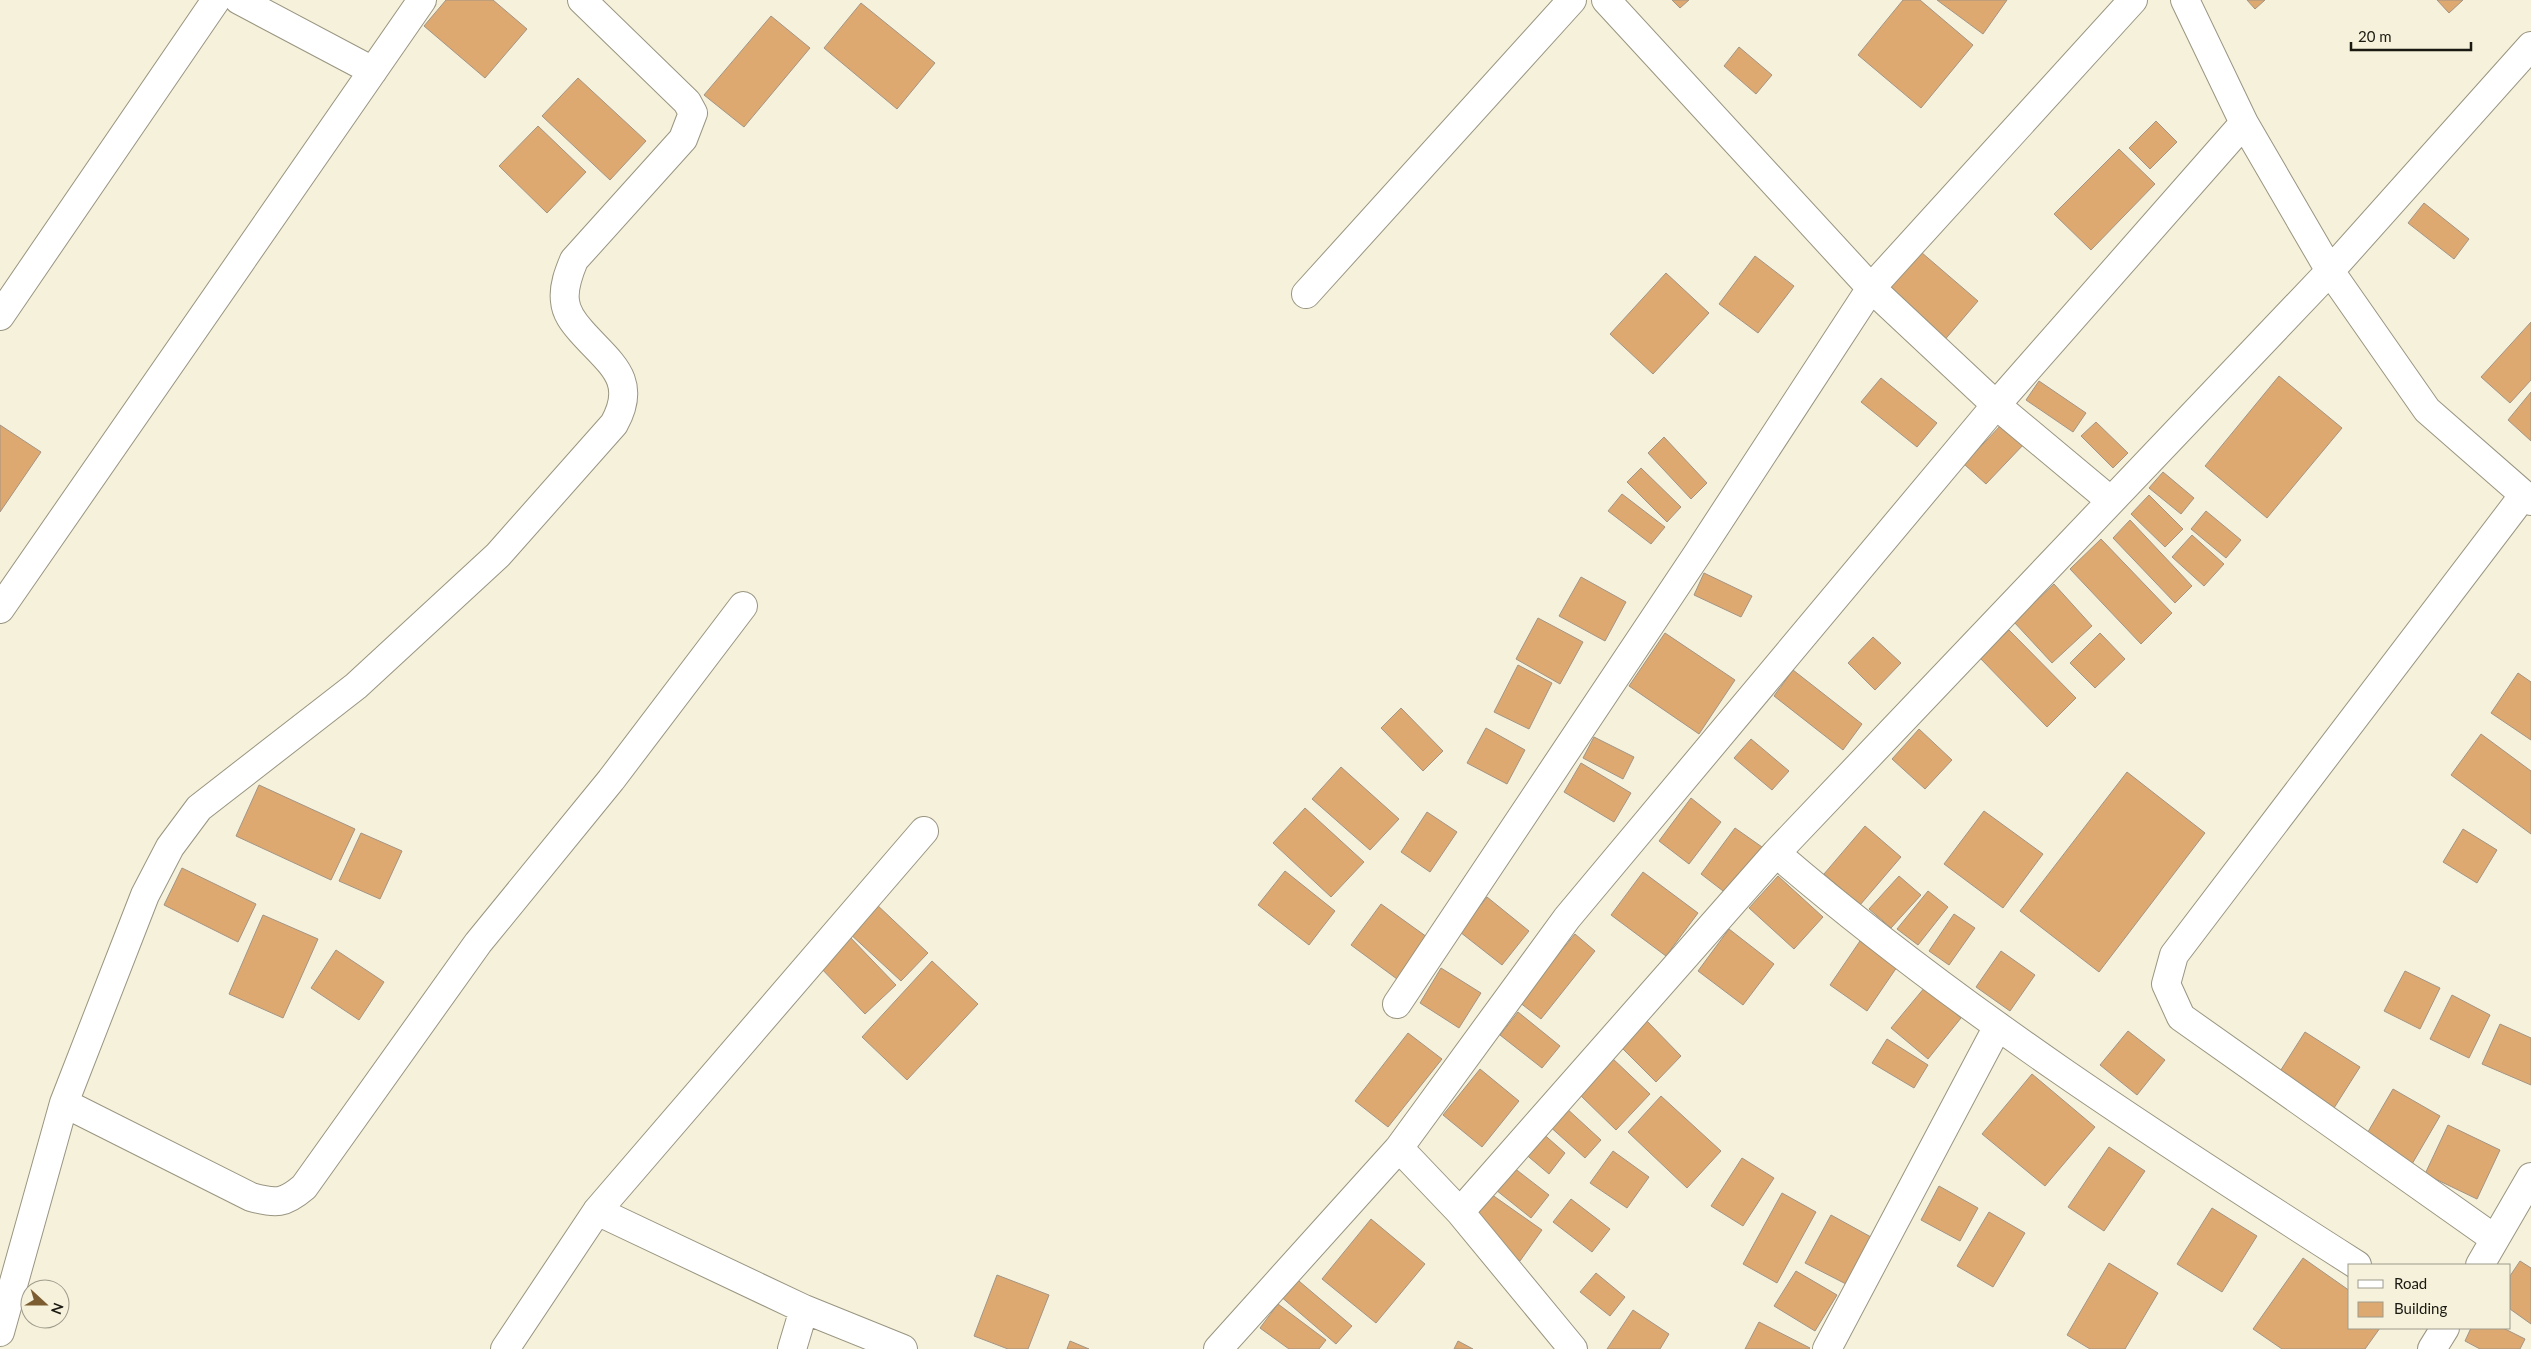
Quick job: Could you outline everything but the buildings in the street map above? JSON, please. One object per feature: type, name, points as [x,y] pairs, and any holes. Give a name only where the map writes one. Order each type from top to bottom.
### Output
[{"type":"street","points":[[0,316],[216,0]]},
{"type":"street","points":[[239,0],[373,71]]},
{"type":"street","points":[[0,609],[422,0]]},
{"type":"street","points":[[0,1332],[64,1103],[145,896],[170,847],[199,808],[356,686],[498,555],[614,424],[623,408],[625,393],[622,377],[571,319],[565,301],[567,281],[574,260],[683,138],[693,113],[687,102],[582,0]]},
{"type":"street","points":[[1306,294],[1572,0]]},
{"type":"street","points":[[1606,0],[1870,288],[1996,405],[2112,501]]},
{"type":"street","points":[[1397,1004],[1698,553],[1870,288],[2134,0]]},
{"type":"street","points":[[2185,0],[2244,123],[2330,271],[2427,410],[2527,499],[2174,955],[2166,984],[2181,1017],[2495,1239]]},
{"type":"street","points":[[1460,1212],[1776,853],[2330,271],[2531,46]]},
{"type":"street","points":[[1218,1349],[1399,1148],[1567,918],[1996,405],[2244,123]]},
{"type":"street","points":[[64,1103],[251,1197],[272,1204],[292,1198],[304,1187],[478,943],[611,780],[743,606]]},
{"type":"street","points":[[505,1349],[596,1211],[924,830]]},
{"type":"street","points":[[1776,853],[1843,911],[1998,1026],[2201,1165],[2355,1264]]},
{"type":"street","points":[[1828,1349],[1998,1026]]},
{"type":"street","points":[[1399,1148],[1460,1212],[1573,1349]]},
{"type":"street","points":[[2481,1264],[2531,1177]]},
{"type":"street","points":[[596,1211],[804,1309],[903,1349]]},
{"type":"street","points":[[792,1349],[804,1309]]},
{"type":"street","points":[[2432,1349],[2444,1329]]}]
